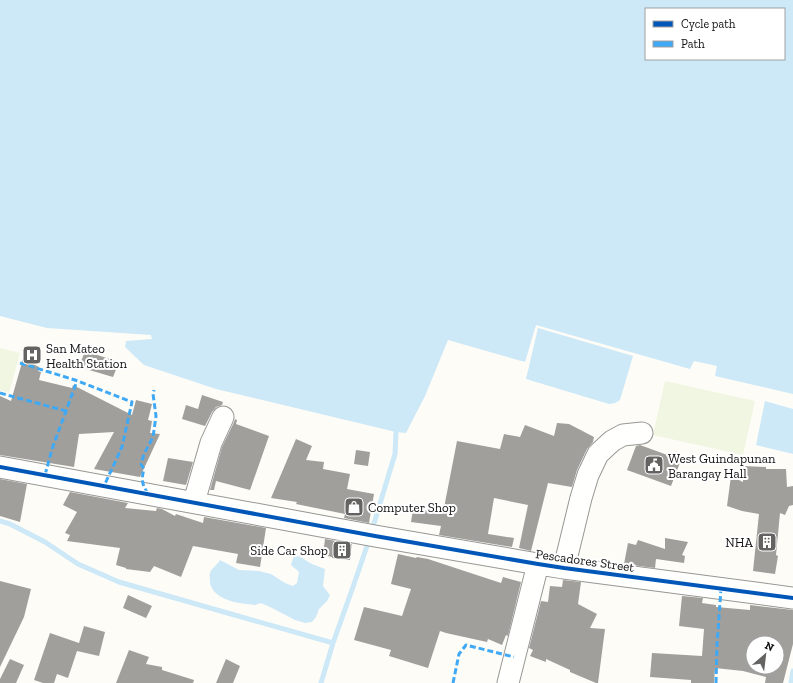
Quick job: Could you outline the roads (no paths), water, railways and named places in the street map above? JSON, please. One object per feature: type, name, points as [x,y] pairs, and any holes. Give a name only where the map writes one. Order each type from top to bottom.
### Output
[{"type":"street","points":[[194,502],[211,444],[223,418]]},
{"type":"street","points":[[564,568],[581,498],[588,475],[598,454],[612,441],[623,435],[642,433]]},
{"type":"street","name":"Pescadores Street","points":[[0,467],[538,564],[793,598]]},
{"type":"street","points":[[508,683],[538,564]]},
{"type":"water","points":[[0,0],[793,0],[793,394],[715,376],[717,366],[694,361],[690,369],[536,325],[525,362],[448,340],[425,396],[406,433],[396,432],[216,389],[144,365],[125,347],[126,341],[152,339],[151,335],[47,328],[0,316]]},
{"type":"water","points":[[538,328],[633,356],[620,400],[609,404],[526,379]]},
{"type":"water","points":[[765,401],[793,409],[793,454],[756,445]]},
{"type":"water","points":[[294,555],[325,569],[323,586],[330,595],[327,601],[319,609],[312,622],[305,623],[295,620],[261,603],[255,605],[230,601],[221,597],[211,587],[210,574],[220,560],[239,570],[259,571],[271,574],[293,586],[297,583],[299,572],[291,565]]},
{"type":"waterway","points":[[372,530],[395,454],[396,432]]},
{"type":"waterway","points":[[0,521],[10,524],[45,542],[78,564],[119,582],[333,643]]},
{"type":"waterway","points":[[321,683],[333,643],[369,540]]},
{"type":"waterway","points":[[791,683],[793,671]]},
{"type":"place","name":"San Mateo Health Station","points":[[32,355]]},
{"type":"place","name":"West Guindapunan Barangay Hall","points":[[654,465]]},
{"type":"place","name":"Computer Shop","points":[[354,507]]},
{"type":"place","name":"NHA","points":[[767,542]]},
{"type":"place","name":"Side Car Shop","points":[[342,550]]}]
